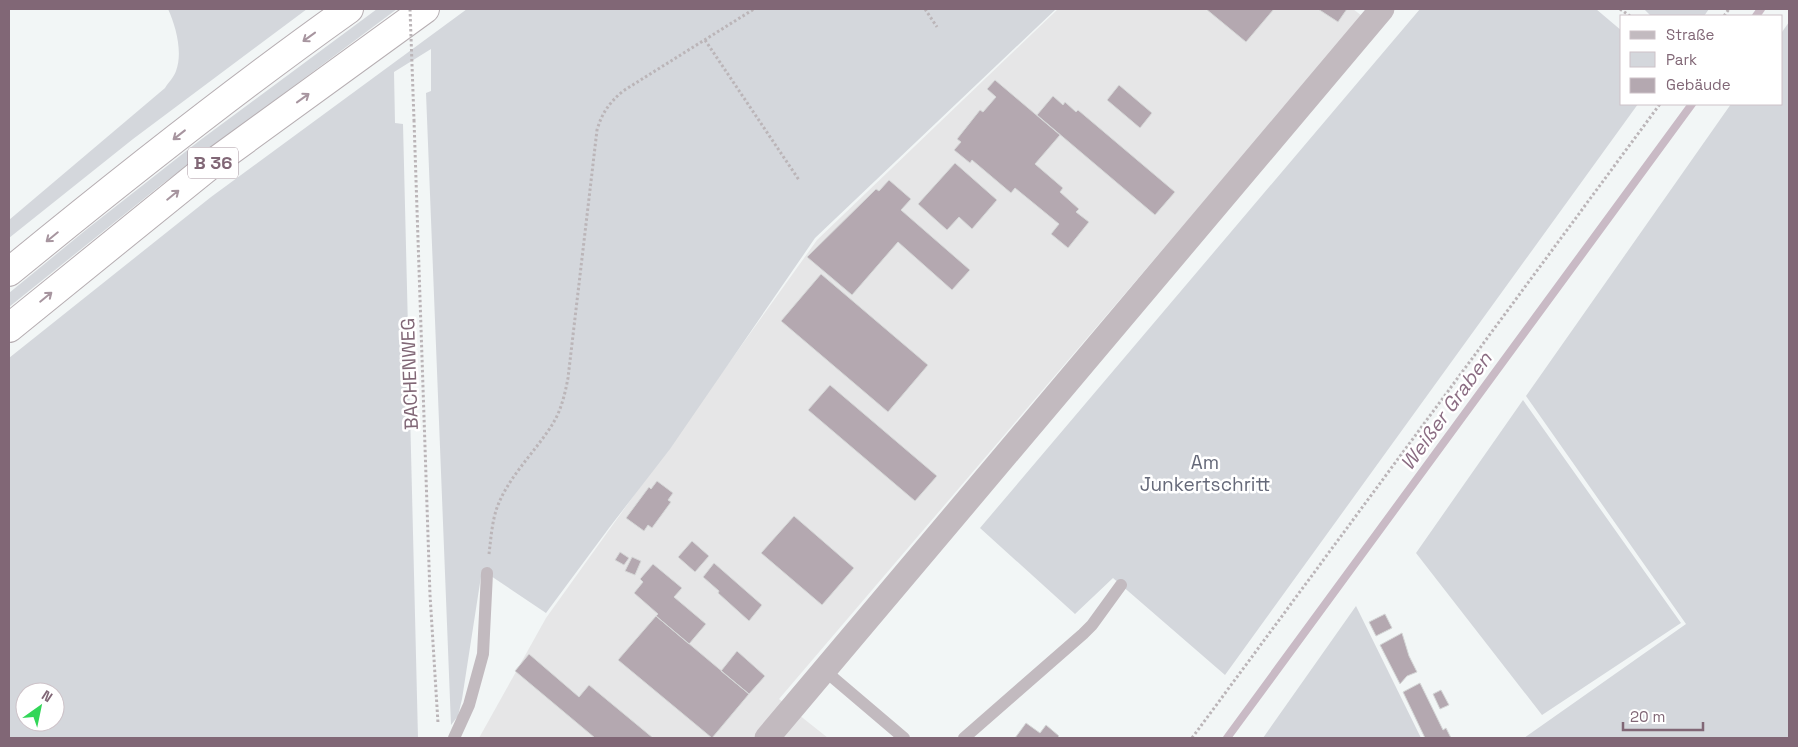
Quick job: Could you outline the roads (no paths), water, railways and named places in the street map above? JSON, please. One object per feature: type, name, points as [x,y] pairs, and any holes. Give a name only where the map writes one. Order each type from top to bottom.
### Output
[{"type":"highway","name":"B 36","points":[[9,272],[130,173],[292,49],[349,9]]},
{"type":"highway","name":"B 36","points":[[9,328],[209,166],[425,9]]},
{"type":"street","points":[[767,738],[1382,9]]},
{"type":"lane","points":[[454,738],[469,705],[483,654],[487,573]]},
{"type":"lane","points":[[964,738],[1083,634],[1092,625],[1121,585]]},
{"type":"lane","points":[[824,670],[904,738]]},
{"type":"waterway","name":"Weißer Graben","points":[[1757,15],[1761,9]]},
{"type":"waterway","name":"Weißer Graben","points":[[1227,738],[1691,105]]},
{"type":"park label","name":"Am Junkertschritt","points":[[1205,473]]}]
